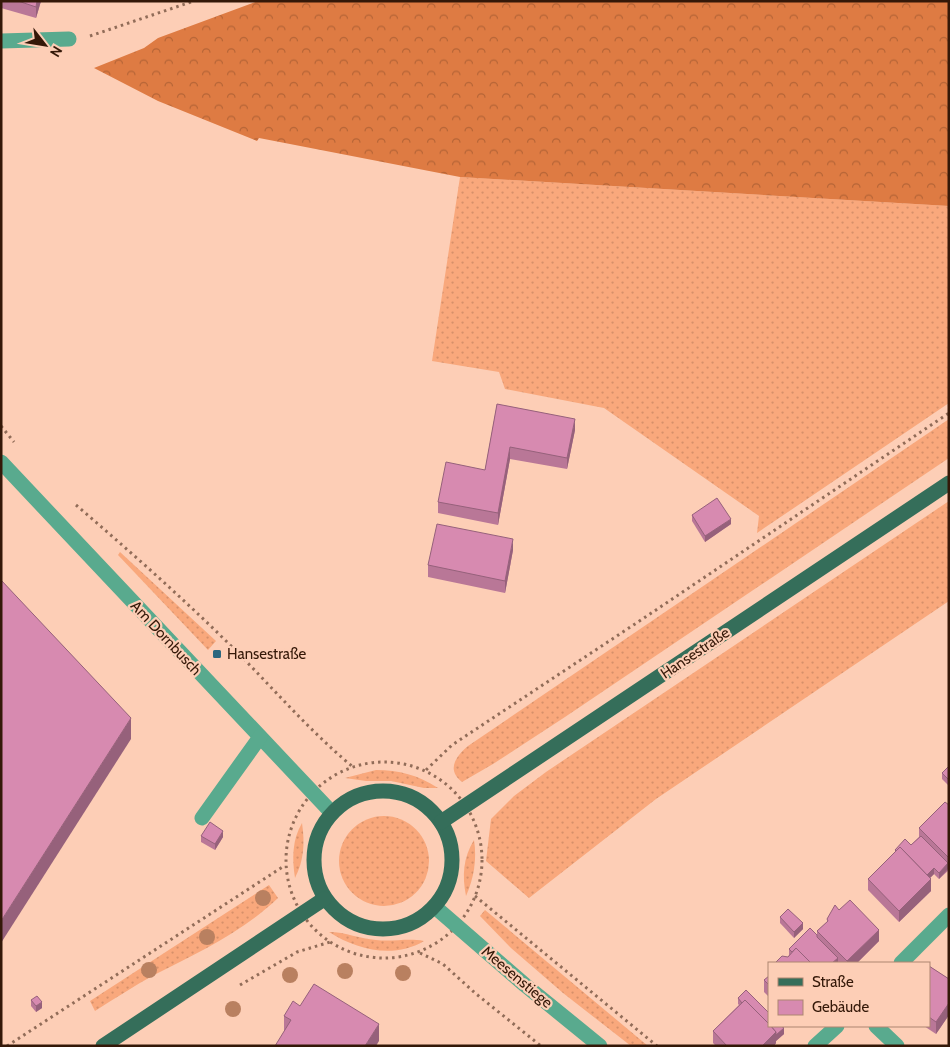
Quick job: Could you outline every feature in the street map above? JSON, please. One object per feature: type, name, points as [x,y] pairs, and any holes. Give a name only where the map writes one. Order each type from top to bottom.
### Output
[{"type":"main road","name":"Hansestraße","points":[[441,822],[949,483]]},
{"type":"main road","points":[[379,791],[398,792],[415,798],[430,809],[441,822],[450,841],[452,860],[450,879],[435,907],[416,922],[396,929],[374,930],[355,925],[338,914],[324,899],[316,883],[313,865],[314,847],[320,830],[332,813],[344,802],[360,794],[379,791]]},
{"type":"main road","points":[[102,1046],[324,899]]},
{"type":"street","points":[[1,41],[69,39]]},
{"type":"street","name":"Am Dornbusch","points":[[1,462],[332,813]]},
{"type":"street","points":[[202,818],[260,737]]},
{"type":"street","name":"Meesenstiege","points":[[435,907],[600,1046]]},
{"type":"street","points":[[902,962],[949,915]]},
{"type":"street","points":[[816,1046],[836,1027]]},
{"type":"street","points":[[877,1027],[897,1046]]},
{"type":"path","points":[[69,39],[96,34],[194,1]]},
{"type":"path","points":[[90,517],[224,638],[305,724],[330,748],[354,767],[388,764],[426,770],[452,745],[949,413]]},
{"type":"path","points":[[7,1046],[284,866]]},
{"type":"path","points":[[475,896],[657,1046]]},
{"type":"path","points":[[238,987],[297,952],[330,942]]},
{"type":"path","points":[[420,953],[443,964],[475,993],[541,1046]]},
{"type":"shaded area","points":[[460,177],[949,206],[949,403],[757,533],[759,516],[604,408],[505,389],[499,372],[432,361]]},
{"type":"shaded area","points":[[949,419],[949,458],[493,764],[462,782],[457,777],[454,763],[468,746]]},
{"type":"shaded area","points":[[949,501],[949,601],[656,799],[529,898],[486,861],[491,819],[514,796],[546,772]]},
{"type":"shaded area","points":[[120,552],[216,641],[208,650],[118,555]]},
{"type":"shaded area","points":[[376,770],[408,774],[438,788],[424,788],[391,781],[366,781],[345,778]]},
{"type":"shaded area","points":[[375,816],[393,816],[409,823],[422,836],[429,852],[429,870],[422,886],[409,899],[393,906],[375,906],[359,899],[346,886],[339,870],[339,852],[346,836],[359,823]]},
{"type":"shaded area","points":[[302,823],[303,851],[295,878],[294,850],[296,836]]},
{"type":"shaded area","points":[[474,840],[474,868],[466,896],[464,867]]},
{"type":"shaded area","points":[[269,885],[278,898],[249,922],[203,950],[147,979],[95,1011],[90,1001]]},
{"type":"shaded area","points":[[485,910],[648,1046],[631,1046],[563,993],[511,948],[480,916]]},
{"type":"shaded area","points":[[329,932],[376,940],[424,941],[400,950],[376,950],[351,944]]},
{"type":"green space","points":[[258,1],[949,1],[949,206],[460,177],[259,138],[257,141],[158,101],[94,68],[144,48],[158,38]]},
{"type":"building","points":[[18,1],[37,1],[36,7]]},
{"type":"building","points":[[497,404],[575,419],[567,458],[510,447],[498,513],[438,502],[446,462],[485,470]]},
{"type":"building","points":[[717,498],[731,519],[705,536],[692,515]]},
{"type":"building","points":[[437,524],[513,539],[505,581],[428,565]]},
{"type":"building","points":[[1,580],[131,718],[1,921]]},
{"type":"building","points":[[949,766],[949,780],[942,773]]},
{"type":"building","points":[[945,802],[949,805],[949,858],[919,828]]},
{"type":"building","points":[[210,822],[223,831],[215,844],[201,836]]},
{"type":"building","points":[[921,836],[948,863],[939,873],[934,868],[927,875],[900,847],[895,850],[905,839],[911,845]]},
{"type":"building","points":[[900,847],[931,879],[899,911],[868,879]]},
{"type":"building","points":[[850,900],[879,930],[847,961],[817,931],[828,921],[827,919],[835,905],[839,910]]},
{"type":"building","points":[[788,909],[803,923],[794,932],[780,917]]},
{"type":"building","points":[[810,928],[838,958],[833,962],[810,962],[796,948],[792,952],[789,949]]},
{"type":"building","points":[[796,948],[810,962],[776,962],[782,956],[788,957]]},
{"type":"building","points":[[930,967],[949,979],[949,1003],[936,1022],[930,1018]]},
{"type":"building","points":[[314,984],[379,1024],[365,1046],[275,1046],[291,1020],[284,1016],[293,1001],[300,1006]]},
{"type":"building","points":[[746,990],[768,1012],[768,1023],[745,1000],[742,1003],[738,998]]},
{"type":"building","points":[[37,996],[42,1002],[36,1006],[31,1000]]},
{"type":"building","points":[[745,1000],[768,1023],[768,1027],[772,1027],[776,1032],[762,1046],[727,1046],[713,1031]]},
{"type":"building","points":[[772,1027],[784,1028],[776,1035]]},
{"type":"place","name":"Hansestraße","points":[[217,654]]}]
